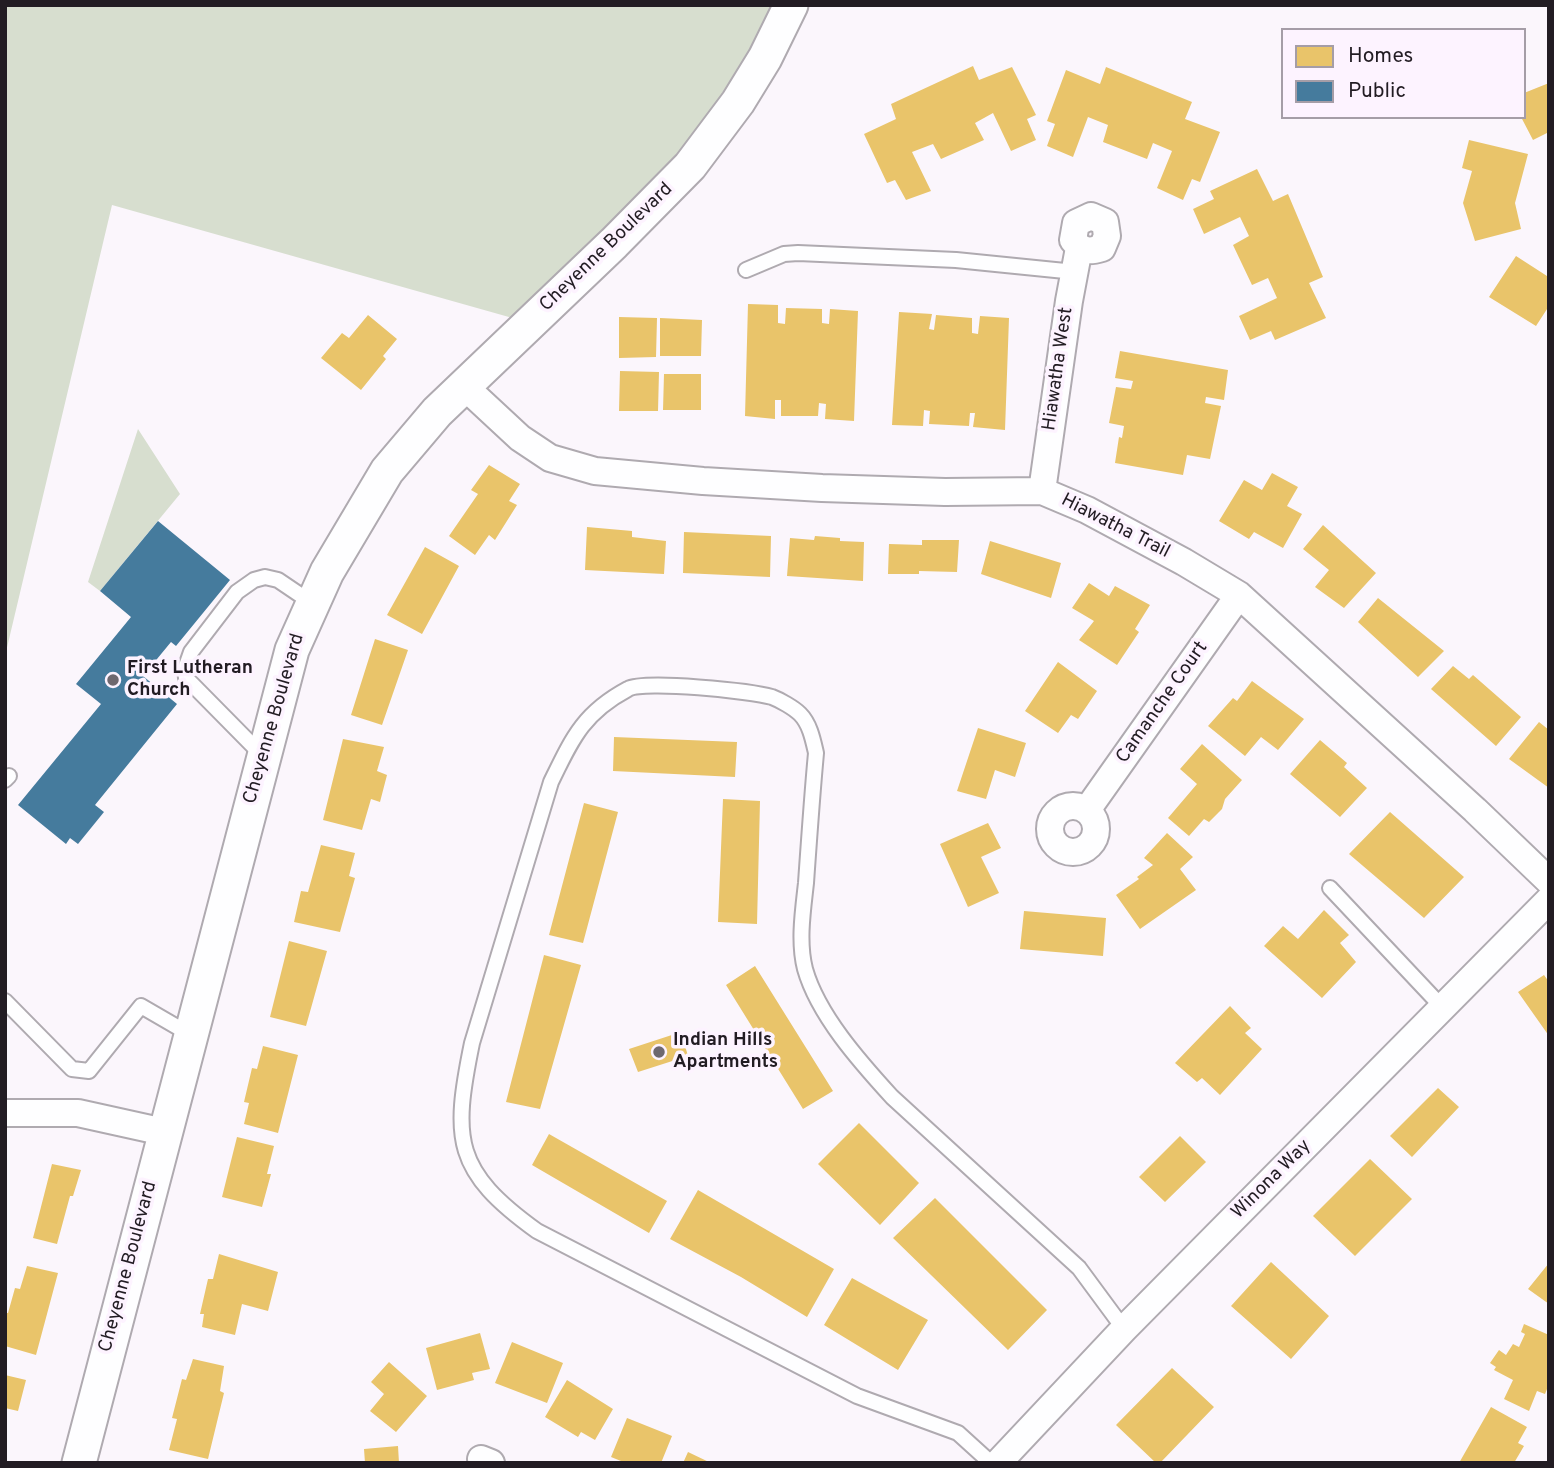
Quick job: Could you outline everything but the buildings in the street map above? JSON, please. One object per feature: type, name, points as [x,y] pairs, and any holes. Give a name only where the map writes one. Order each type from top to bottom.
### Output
[{"type":"street","name":"Cheyenne Boulevard","points":[[79,1463],[292,650],[327,572],[387,471],[437,412],[614,243],[690,166],[738,102],[765,58],[791,5]]},
{"type":"street","name":"Hiawatha West","points":[[1042,491],[1077,260]]},
{"type":"street","name":"Hiawatha Trail","points":[[464,386],[520,438],[550,458],[594,471],[822,488],[945,492],[1042,491],[1087,510],[1184,562],[1238,595],[1475,810],[1549,881]]},
{"type":"street","name":"Camanche Court","points":[[1087,810],[1238,595]]},
{"type":"street","name":"Winona Way","points":[[998,1463],[1124,1329],[1549,900]]},
{"type":"street","points":[[5,1113],[78,1113],[164,1132]]},
{"type":"lane","points":[[746,270],[784,254],[797,253],[956,260],[1077,260]]},
{"type":"lane","points":[[263,756],[186,678],[187,660],[237,592],[254,580],[265,577],[278,580],[312,603]]},
{"type":"lane","points":[[991,1463],[958,1433],[857,1396],[537,1231],[506,1209],[474,1171],[463,1149],[461,1119],[463,1086],[472,1044],[551,782],[567,748],[593,711],[631,687],[670,687],[774,698],[800,715],[812,736],[816,753],[803,917],[804,966],[810,983],[838,1030],[892,1097],[1079,1268],[1124,1329]]},
{"type":"lane","points":[[1330,888],[1444,1008]]},
{"type":"lane","points":[[5,1000],[72,1069],[89,1071],[141,1006],[191,1035]]},
{"type":"green space","points":[[5,5],[778,5],[737,81],[673,168],[516,319],[112,205],[5,656]]},
{"type":"green space","points":[[138,429],[180,494],[100,591],[88,582]]},
{"type":"place","name":"First Lutheran Church","points":[[113,680]]},
{"type":"place","name":"Indian Hills Apartments","points":[[659,1052]]}]
